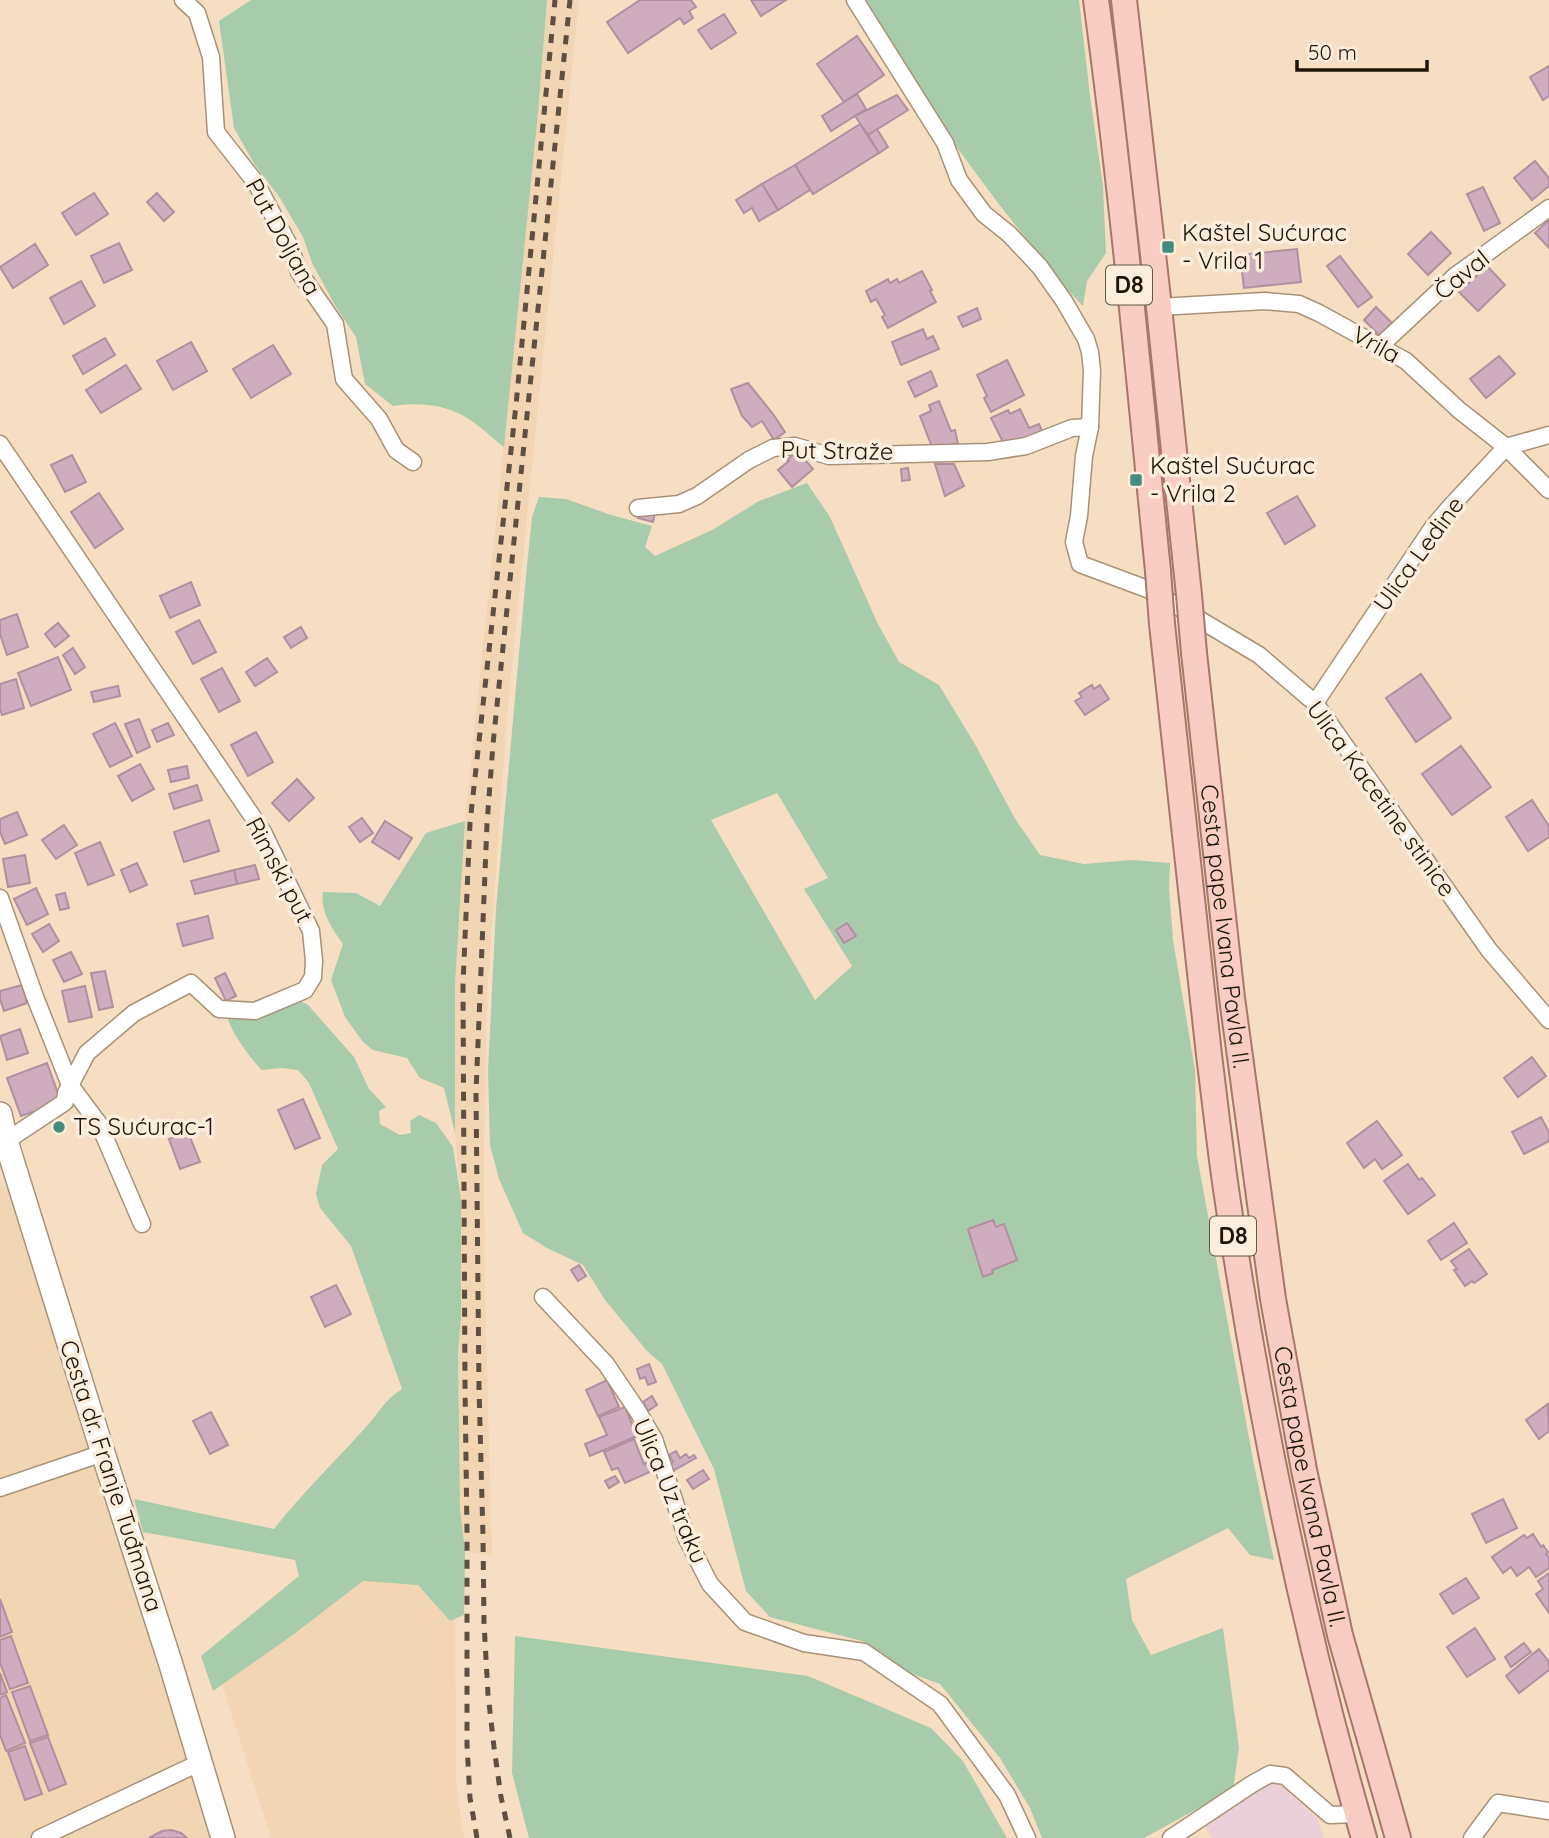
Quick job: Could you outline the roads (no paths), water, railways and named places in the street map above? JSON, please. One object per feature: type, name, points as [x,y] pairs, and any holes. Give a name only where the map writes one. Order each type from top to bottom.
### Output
[{"type":"main road","name":"Cesta pape Ivana Pavla II.","points":[[1096,0],[1128,271],[1162,624],[1226,1192],[1265,1430],[1292,1553],[1364,1838]]},
{"type":"main road","name":"Cesta pape Ivana Pavla II.","points":[[1124,0],[1232,998],[1273,1299],[1302,1459],[1340,1635],[1398,1838]]},
{"type":"main road","name":"Cesta dr. Franje Tuđmana","points":[[0,1114],[223,1838]]},
{"type":"street","name":"Put Doljana","points":[[184,0],[197,13],[211,57],[216,132],[256,183],[290,247],[299,272],[335,324],[344,379],[379,419],[396,450],[413,462]]},
{"type":"street","points":[[855,0],[945,143],[959,180],[984,214],[1009,234],[1040,267],[1086,339],[1092,371],[1090,428]]},
{"type":"street","name":"Čaval","points":[[1379,347],[1455,276],[1549,208]]},
{"type":"street","name":"Vrila","points":[[1159,307],[1265,301],[1298,304],[1319,313],[1406,361],[1459,410],[1506,447],[1549,491]]},
{"type":"street","name":"Put Straže","points":[[638,508],[678,503],[697,496],[749,460],[773,448],[795,446],[829,456],[988,452],[1026,446],[1072,428],[1090,428]]},
{"type":"street","name":"Ulica Kacetine stinice","points":[[1090,428],[1074,542],[1080,564],[1150,590],[1259,655],[1315,703],[1489,950],[1549,1020]]},
{"type":"street","points":[[1506,447],[1549,435]]},
{"type":"street","name":"Rimski put","points":[[0,444],[263,832],[311,931],[314,961],[313,977],[305,990],[254,1012],[219,1009],[191,983],[134,1013],[87,1052],[66,1093],[65,1102],[6,1140]]},
{"type":"street","name":"Ulica Ledine","points":[[1315,703],[1433,527],[1506,447]]},
{"type":"street","points":[[0,898],[35,997],[71,1085],[99,1124],[142,1224]]},
{"type":"street","name":"Ulica Uz traku","points":[[542,1297],[606,1364],[643,1420],[654,1439],[687,1539],[710,1584],[745,1622],[804,1643],[864,1652],[940,1704],[1007,1795],[1027,1838]]},
{"type":"street","points":[[0,1488],[103,1453]]},
{"type":"street","points":[[40,1838],[201,1762]]},
{"type":"street","points":[[1171,1838],[1270,1774],[1285,1776],[1330,1815],[1357,1814]]},
{"type":"street","points":[[1472,1838],[1498,1803],[1549,1811]]},
{"type":"railway","points":[[477,1838],[470,1798],[467,1745],[463,984],[470,823],[516,405],[555,0]]},
{"type":"railway","points":[[510,1838],[494,1747],[484,1623],[476,1092],[493,744],[570,0]]},
{"type":"place","name":"Kaštel Sućurac - Vrila 1","points":[[1168,247]]},
{"type":"place","name":"Kaštel Sućurac - Vrila 2","points":[[1136,480]]},
{"type":"place","name":"TS Sućurac-1","points":[[59,1127]]}]
